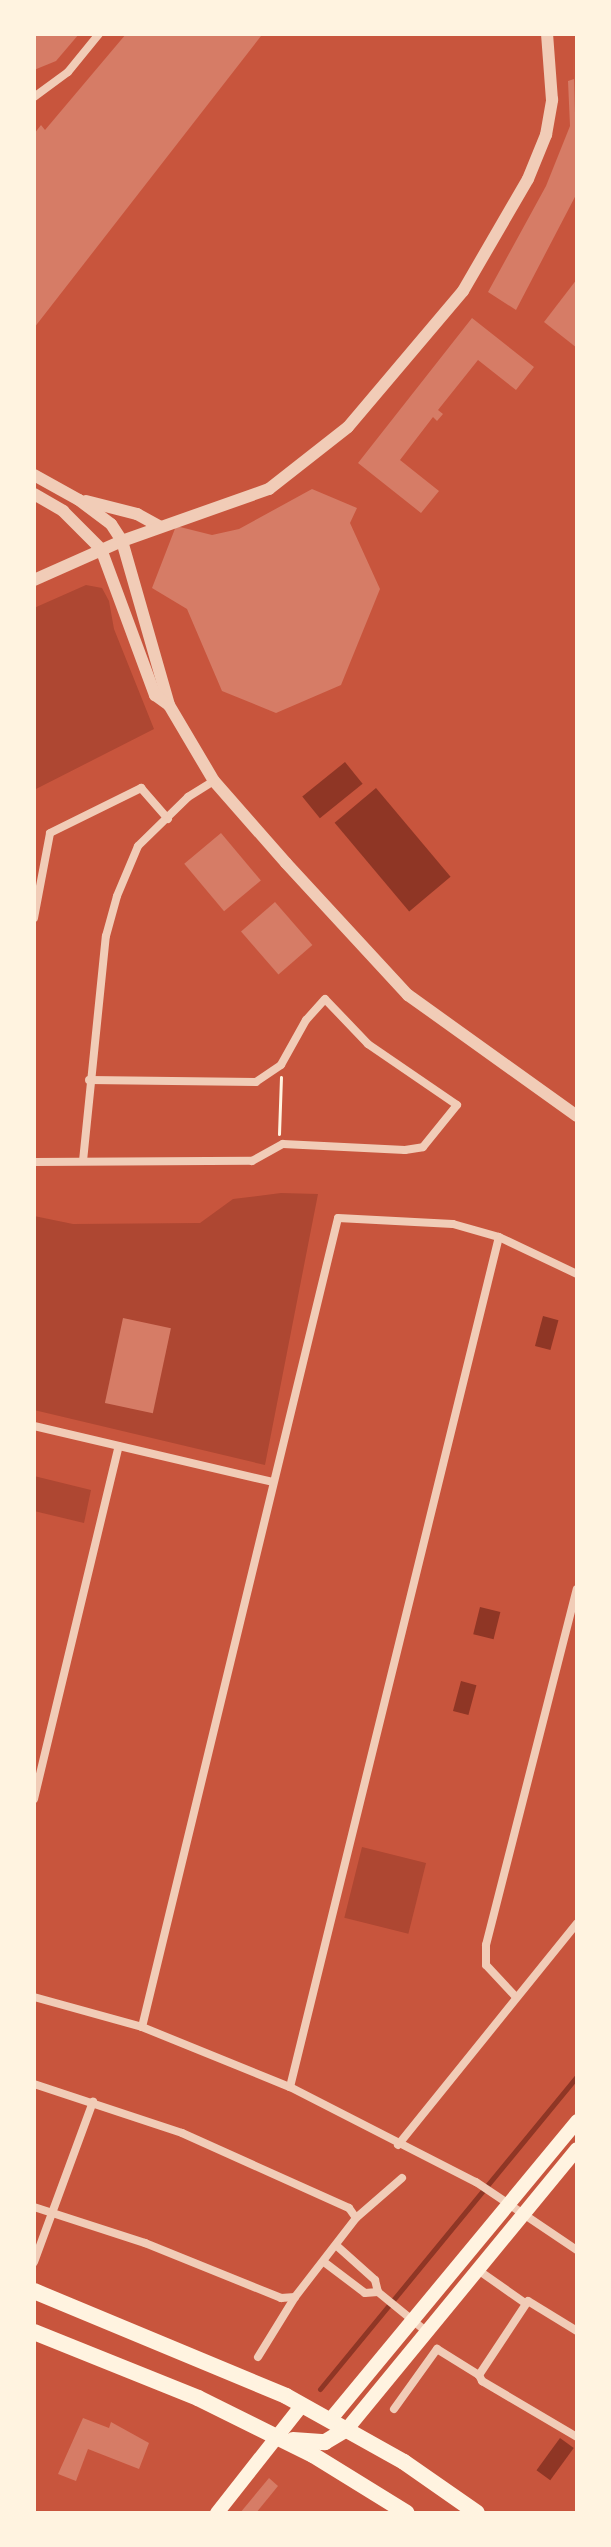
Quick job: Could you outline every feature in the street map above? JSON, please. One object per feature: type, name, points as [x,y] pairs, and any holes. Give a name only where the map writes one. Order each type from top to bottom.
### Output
[{"type":"main road","points":[[337,2469],[325,2442],[330,2420],[407,2315],[577,2121]]},
{"type":"main road","points":[[280,2438],[325,2442],[347,2429],[577,2149]]},
{"type":"main road","points":[[34,2291],[302,2405],[347,2429],[477,2513]]},
{"type":"main road","points":[[34,2332],[198,2398],[337,2469],[407,2513]]},
{"type":"main road","points":[[217,2513],[280,2438],[302,2405]]},
{"type":"street","points":[[34,97],[68,72],[99,34]]},
{"type":"street","points":[[34,580],[101,549],[269,489],[305,465],[348,427],[422,346],[463,291],[538,159],[552,100],[547,34]]},
{"type":"street","points":[[34,475],[79,500],[111,524],[122,541],[169,705],[214,781],[408,995],[577,1116]]},
{"type":"street","points":[[34,494],[63,511],[101,549],[155,695],[169,705]]},
{"type":"street","points":[[79,500],[137,514],[160,527]]},
{"type":"street","points":[[83,1161],[106,936],[117,896],[138,846],[188,797],[214,781]]},
{"type":"street","points":[[34,918],[50,833],[141,788],[168,819]]},
{"type":"street","points":[[34,1162],[252,1161],[279,1146],[423,1147],[457,1105],[368,1044],[325,999],[306,1020],[281,1065],[256,1082],[89,1080]]},
{"type":"street","points":[[142,2027],[338,1218],[453,1224],[499,1237],[577,1274]]},
{"type":"street","points":[[290,2087],[499,1237]]},
{"type":"street","points":[[34,1426],[272,1482]]},
{"type":"street","points":[[34,1799],[119,1446]]},
{"type":"street","points":[[515,1996],[486,1965],[486,1945],[577,1589]]},
{"type":"street","points":[[398,2145],[515,1996],[577,1923]]},
{"type":"street","points":[[34,1997],[142,2027],[290,2087],[398,2145],[476,2182],[577,2250]]},
{"type":"street","points":[[34,2084],[182,2133],[311,2189],[349,2208],[356,2218]]},
{"type":"street","points":[[34,2262],[93,2102]]},
{"type":"street","points":[[258,2357],[295,2297],[356,2218],[402,2178]]},
{"type":"street","points":[[34,2207],[281,2298],[295,2297]]},
{"type":"street","points":[[337,2246],[375,2280],[379,2293],[427,2332]]},
{"type":"street","points":[[324,2262],[365,2293],[379,2293]]},
{"type":"street","points":[[478,2270],[525,2303],[532,2302],[577,2331]]},
{"type":"street","points":[[479,2375],[525,2303]]},
{"type":"street","points":[[394,2409],[437,2349],[479,2375],[482,2381],[577,2437]]},
{"type":"path","points":[[279,1146],[281,1065]]},
{"type":"shaded area","points":[[86,585],[102,588],[109,601],[114,629],[154,729],[34,790],[34,608]]},
{"type":"shaded area","points":[[345,762],[363,784],[320,818],[302,797]]},
{"type":"shaded area","points":[[376,788],[451,877],[409,912],[335,823]]},
{"type":"shaded area","points":[[281,1193],[318,1194],[265,1465],[34,1410],[34,1216],[73,1224],[200,1223],[233,1199]]},
{"type":"shaded area","points":[[543,1316],[558,1320],[550,1350],[535,1346]]},
{"type":"shaded area","points":[[34,1476],[91,1490],[84,1523],[34,1511]]},
{"type":"shaded area","points":[[480,1607],[500,1612],[494,1639],[473,1634]]},
{"type":"shaded area","points":[[461,1681],[476,1685],[468,1715],[453,1711]]},
{"type":"shaded area","points":[[362,1847],[426,1863],[408,1934],[344,1918]]},
{"type":"shaded area","points":[[560,2438],[574,2448],[550,2480],[536,2470]]},
{"type":"building","points":[[34,34],[79,34],[56,61],[34,70]]},
{"type":"building","points":[[126,34],[261,36],[34,328],[34,134],[41,125],[45,130]]},
{"type":"building","points":[[573,34],[577,193],[516,310],[488,292],[546,186],[570,126],[568,81],[574,79]]},
{"type":"building","points":[[577,279],[577,348],[544,322]]},
{"type":"building","points":[[472,318],[534,367],[516,390],[478,360],[438,410],[443,414],[437,421],[433,417],[400,460],[439,491],[421,513],[358,463]]},
{"type":"building","points":[[312,489],[357,508],[350,523],[380,589],[341,685],[276,713],[222,691],[187,609],[152,588],[176,526],[212,535],[239,529]]},
{"type":"building","points":[[221,833],[261,880],[224,911],[184,864]]},
{"type":"building","points":[[275,902],[312,945],[278,975],[241,932]]},
{"type":"building","points":[[123,1318],[171,1328],[153,1413],[105,1403]]},
{"type":"building","points":[[83,2418],[109,2428],[111,2422],[149,2443],[139,2469],[88,2449],[76,2481],[58,2474]]},
{"type":"building","points":[[269,2478],[278,2486],[256,2513],[240,2513]]},
{"type":"waterway","points":[[320,2389],[577,2076]]}]
